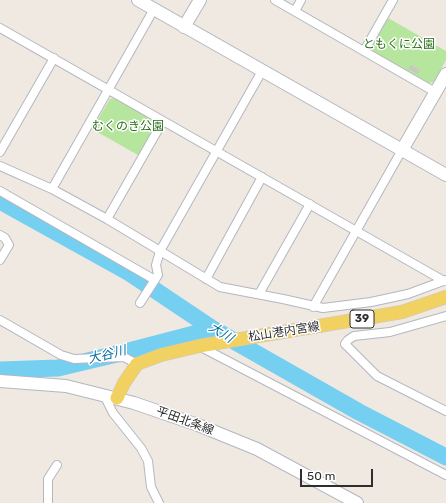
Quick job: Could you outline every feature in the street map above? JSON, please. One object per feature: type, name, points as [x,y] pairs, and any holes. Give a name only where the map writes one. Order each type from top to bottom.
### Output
[{"type":"main road","name":"松山港内宮線","points":[[137,364],[161,355],[199,346],[402,312],[446,297]]},
{"type":"main road","points":[[111,396],[124,383],[137,364]]},
{"type":"street","points":[[138,0],[446,175]]},
{"type":"street","points":[[184,26],[200,0]]},
{"type":"street","points":[[275,0],[436,92]]},
{"type":"street","points":[[295,11],[301,0]]},
{"type":"street","points":[[364,51],[393,0]]},
{"type":"street","points":[[52,189],[154,9]]},
{"type":"street","points":[[0,28],[445,281]]},
{"type":"street","points":[[0,152],[54,58]]},
{"type":"street","points":[[140,303],[158,275],[156,265],[160,251],[262,71]]},
{"type":"street","points":[[313,307],[446,74]]},
{"type":"street","points":[[106,219],[163,121]]},
{"type":"street","points":[[0,166],[52,189],[106,219],[220,287],[323,308],[370,302],[408,294],[445,281]]},
{"type":"street","points":[[206,279],[262,177]]},
{"type":"street","points":[[0,191],[154,282]]},
{"type":"street","points":[[259,294],[310,204]]},
{"type":"street","points":[[0,235],[5,238],[9,245],[0,260]]},
{"type":"street","points":[[446,316],[390,332],[354,336],[348,340],[346,344],[377,376],[446,411]]},
{"type":"street","points":[[437,318],[446,323]]},
{"type":"street","points":[[0,320],[61,355],[74,359],[124,356],[137,364]]},
{"type":"street","points":[[199,346],[446,475]]},
{"type":"street","name":"平田北条線","points":[[3,382],[59,385],[111,396],[198,425],[257,449],[357,503]]},
{"type":"street","points":[[111,396],[113,413],[145,454],[148,461],[151,487],[159,503]]},
{"type":"street","points":[[48,503],[48,479],[57,465]]},
{"type":"green space","name":"ともくに公園","points":[[388,18],[446,51],[446,60],[434,82],[429,83],[373,52],[372,46]]},
{"type":"green space","name":"むくのき公園","points":[[115,98],[153,120],[155,127],[138,155],[92,129],[110,99]]},
{"type":"building","points":[[411,65],[420,70],[418,74],[408,69]]},
{"type":"building","points":[[146,120],[152,124],[147,132],[141,128]]},
{"type":"waterway","name":"大川","points":[[0,201],[128,272],[213,329],[359,412],[446,457]]},
{"type":"waterway","name":"大谷川","points":[[0,370],[58,368],[213,329]]}]
